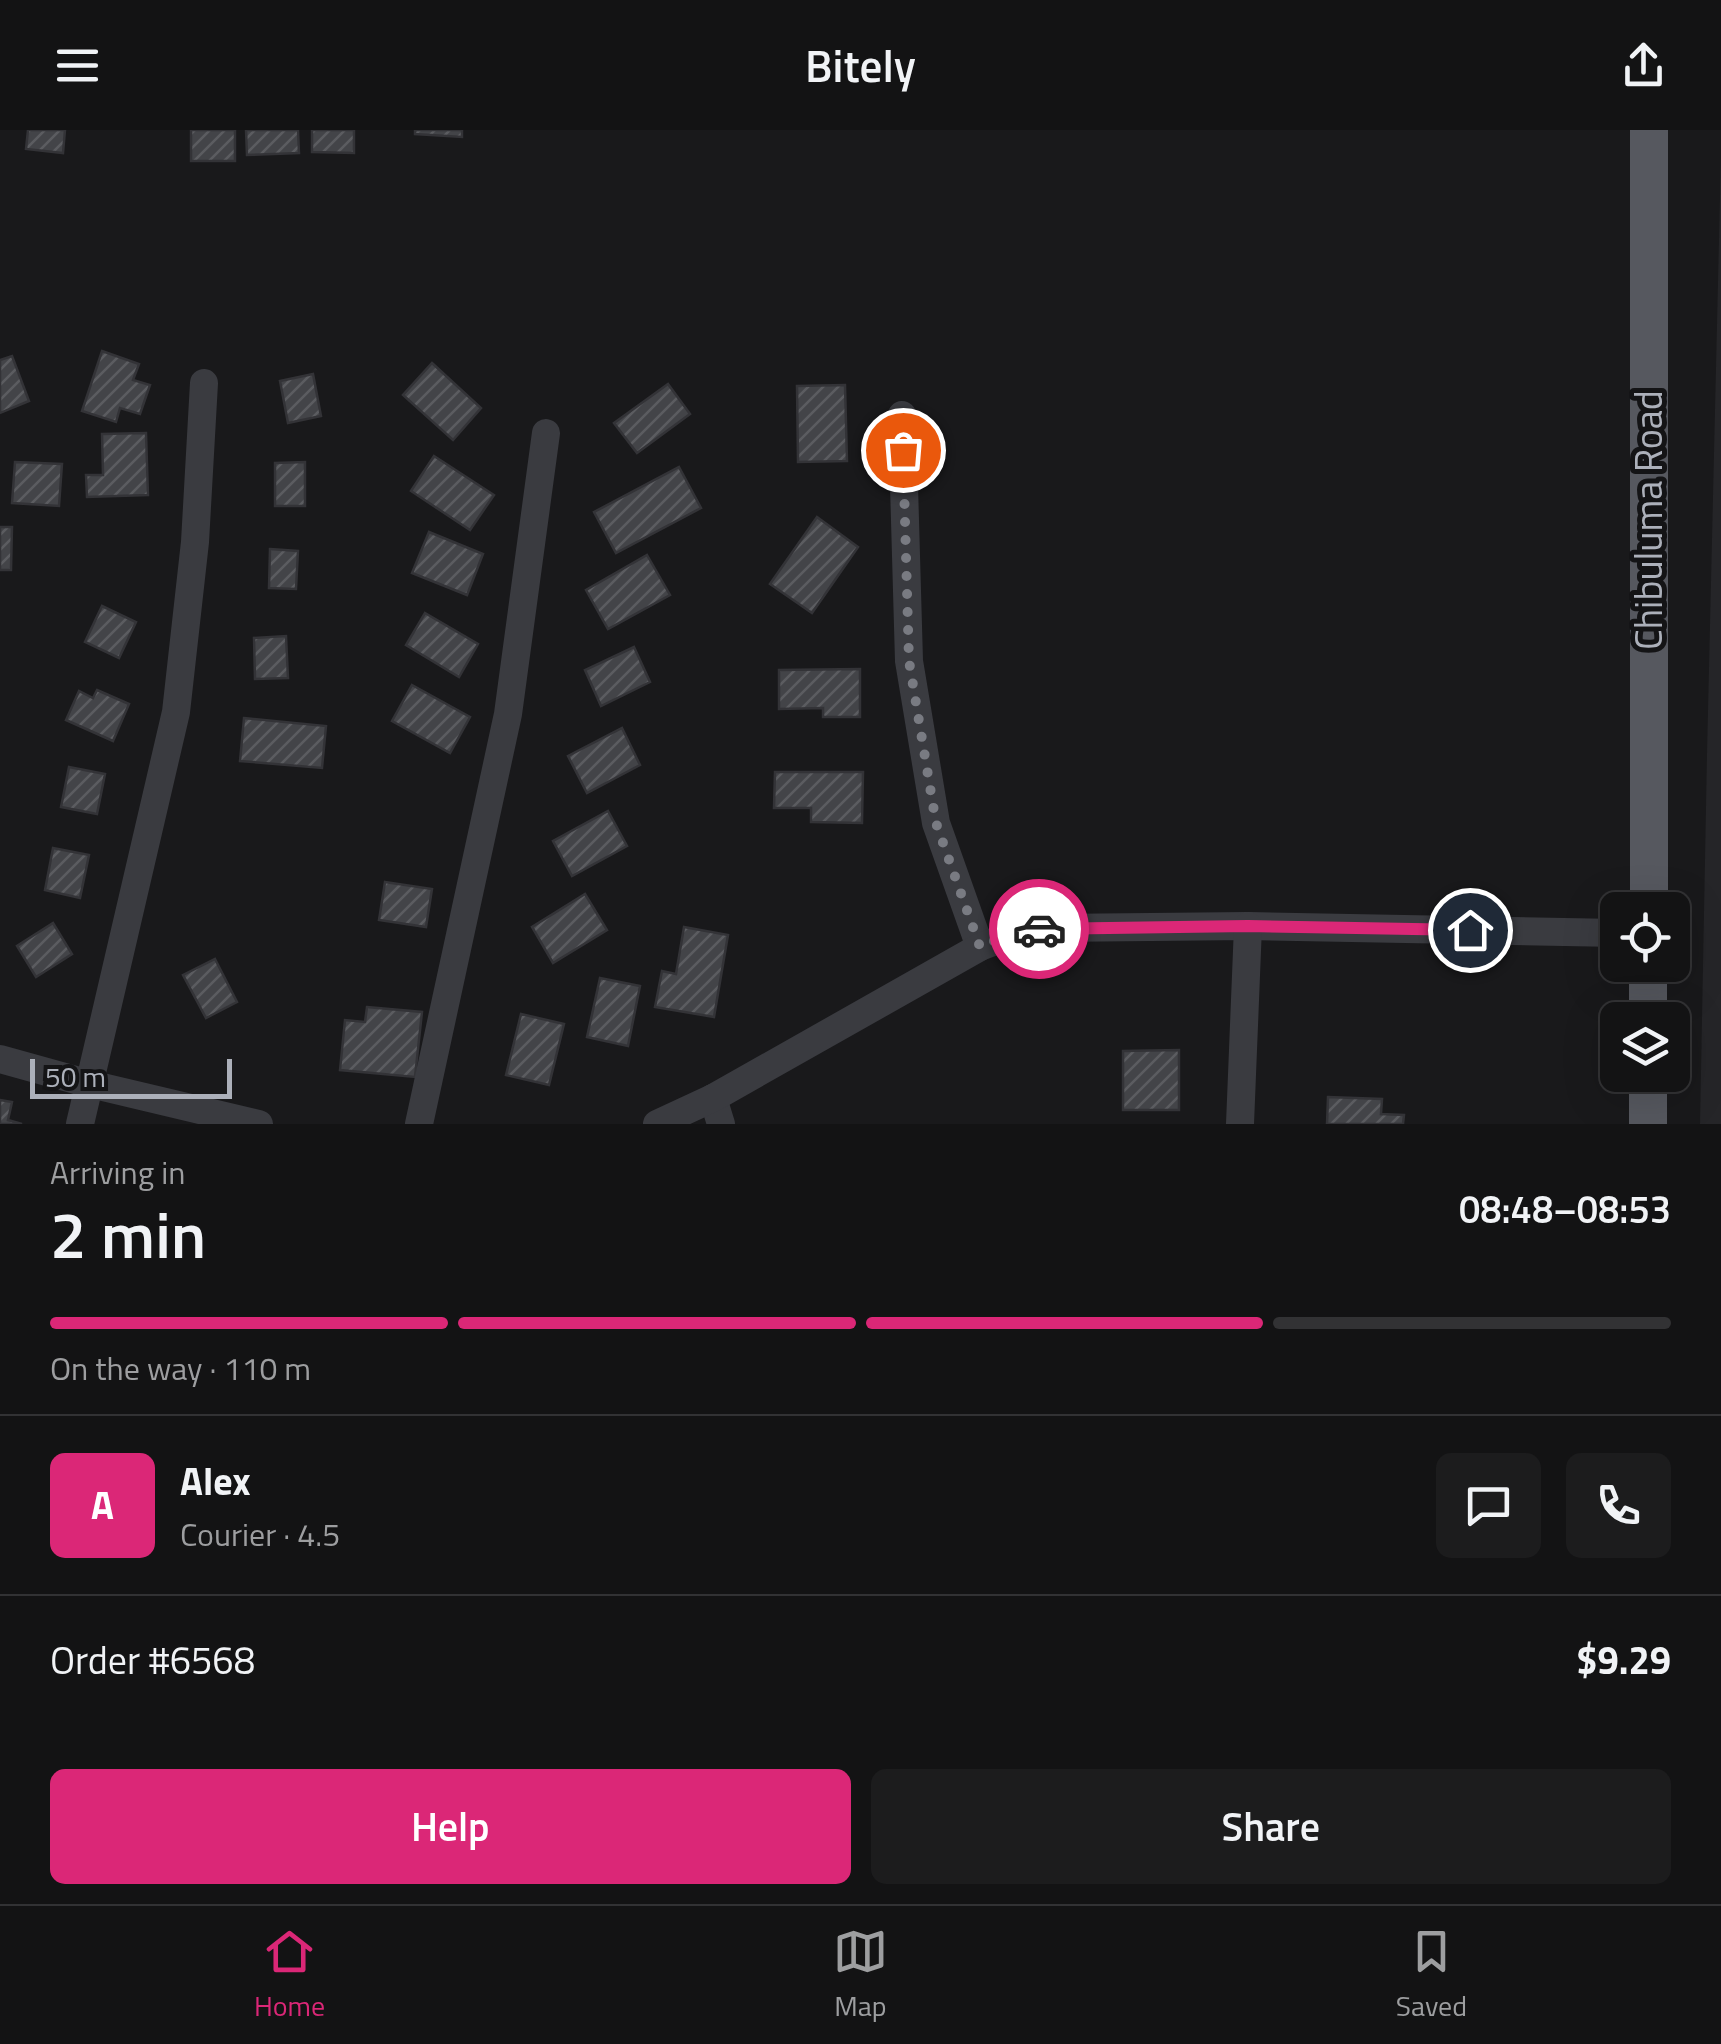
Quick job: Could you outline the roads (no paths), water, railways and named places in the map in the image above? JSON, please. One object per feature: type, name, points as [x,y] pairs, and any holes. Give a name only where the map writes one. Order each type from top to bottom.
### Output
[{"type":"main road","name":"Chibuluma Road","points":[[1648,892],[1649,130]]},
{"type":"main road","points":[[1648,1092],[1648,1124]]},
{"type":"street","points":[[80,1124],[176,712],[195,542],[204,384]]},
{"type":"street","points":[[902,415],[909,661],[936,823],[980,947]]},
{"type":"street","points":[[420,1124],[508,714],[546,434]]},
{"type":"street","points":[[1240,1124],[1248,926]]},
{"type":"street","points":[[657,1124],[717,1111],[980,947],[1022,932],[1052,928],[1248,926],[1600,932]]},
{"type":"street","points":[[0,1058],[259,1124]]}]
